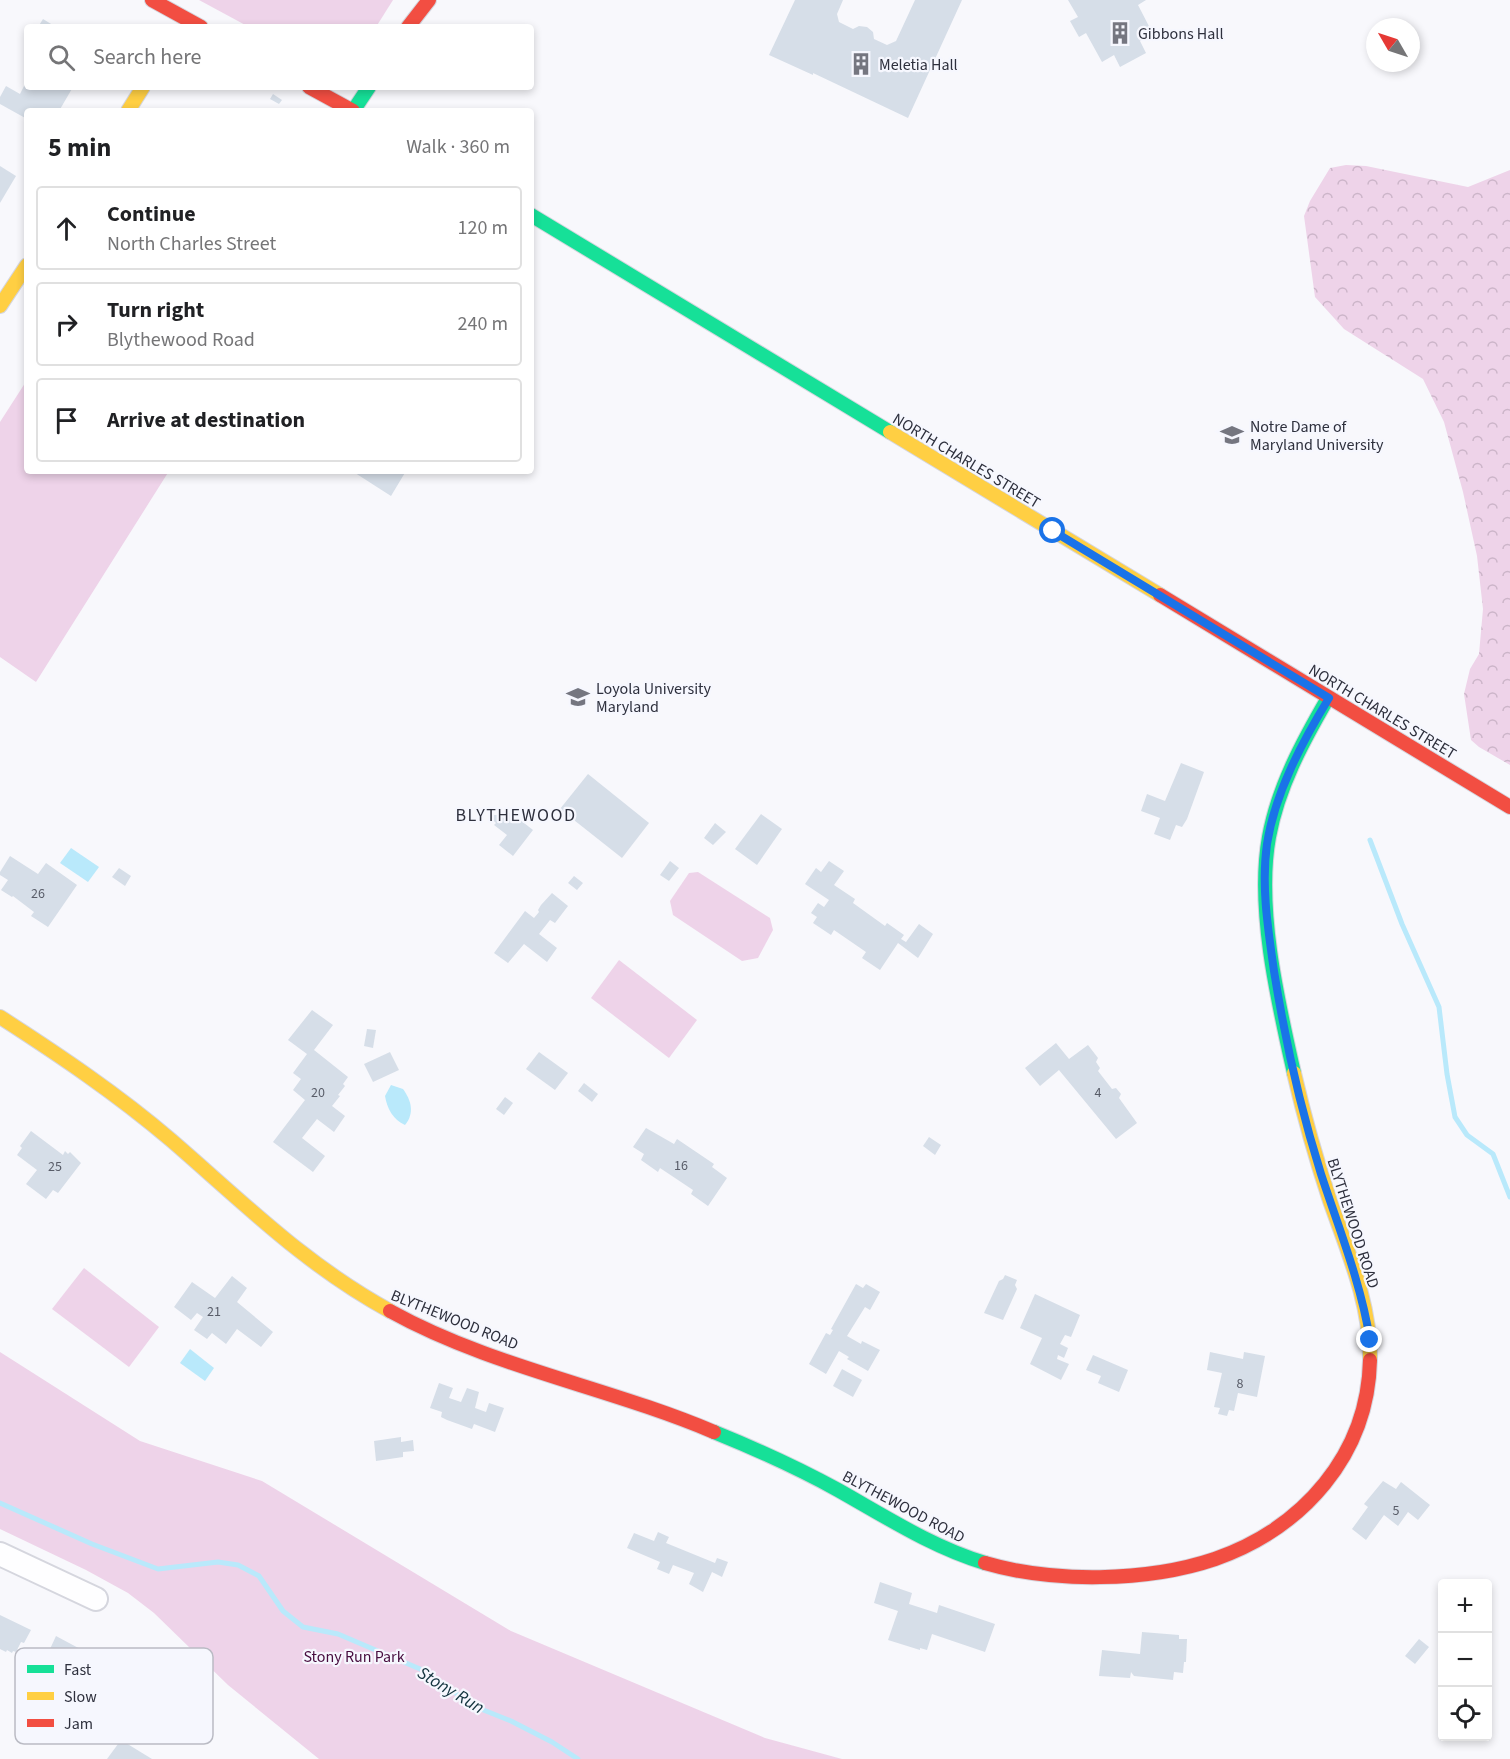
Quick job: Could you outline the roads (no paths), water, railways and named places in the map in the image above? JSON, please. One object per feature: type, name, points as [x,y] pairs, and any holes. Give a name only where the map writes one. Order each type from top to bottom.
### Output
[{"type":"street","points":[[152,0],[185,23]]},
{"type":"street","points":[[410,24],[429,0]]},
{"type":"street","points":[[130,108],[141,90]]},
{"type":"street","points":[[314,90],[348,108]]},
{"type":"street","points":[[355,108],[367,90]]},
{"type":"street","name":"NORTH CHARLES STREET","points":[[534,217],[1510,807]]},
{"type":"street","points":[[0,306],[24,270]]},
{"type":"street","name":"BLYTHEWOOD ROAD","points":[[0,1017],[100,1084],[169,1138],[306,1257],[345,1285],[385,1309],[472,1346],[658,1410],[757,1450],[830,1486],[910,1531],[967,1558],[1024,1571],[1080,1577],[1102,1577],[1187,1567],[1216,1560],[1241,1549],[1298,1512],[1317,1494],[1344,1460],[1361,1424],[1366,1403],[1370,1363],[1366,1317],[1298,1096],[1282,1023],[1266,903],[1268,843],[1275,812],[1291,770],[1329,698]]},
{"type":"street","points":[[0,1554],[96,1599]]},
{"type":"water","points":[[71,848],[99,867],[88,882],[60,863]]},
{"type":"water","points":[[391,1085],[403,1089],[410,1102],[410,1116],[405,1125],[394,1117],[387,1105],[385,1096]]},
{"type":"water","points":[[190,1349],[214,1368],[205,1381],[180,1363]]},
{"type":"waterway","points":[[1370,840],[1402,924],[1439,1007],[1455,1117],[1467,1135],[1493,1154],[1510,1197]]},
{"type":"waterway","name":"Stony Run","points":[[0,1503],[92,1544],[158,1569],[218,1562],[238,1565],[259,1576],[283,1611],[303,1627],[338,1634],[420,1669],[476,1707],[511,1721],[552,1742],[578,1759]]},
{"type":"place","name":"Gibbons Hall","points":[[1120,33]]},
{"type":"place","name":"Meletia Hall","points":[[861,64]]},
{"type":"place","name":"Notre Dame of Maryland University","points":[[1232,435]]},
{"type":"place","name":"Loyola University Maryland","points":[[578,697]]},
{"type":"district","name":"BLYTHEWOOD","points":[[516,815]]},
{"type":"park label","name":"Stony Run Park","points":[[354,1656]]}]
